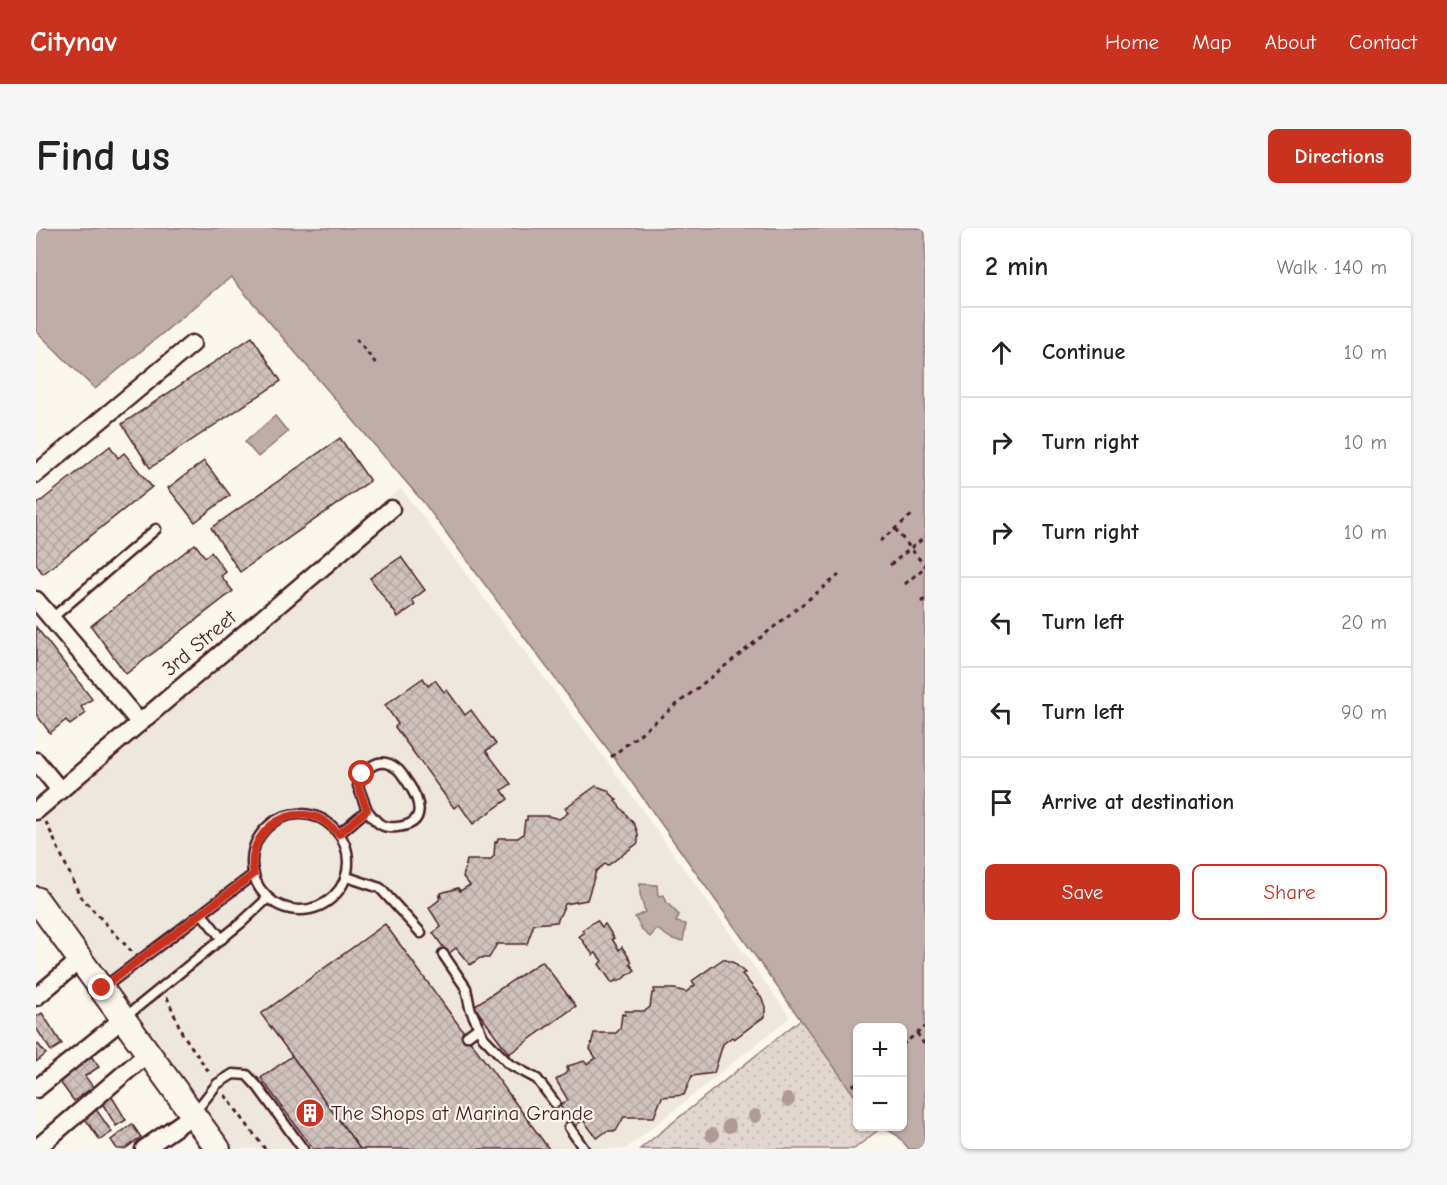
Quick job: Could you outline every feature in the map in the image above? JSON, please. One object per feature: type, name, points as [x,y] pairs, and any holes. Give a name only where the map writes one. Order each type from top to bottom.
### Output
[{"type":"street","points":[[36,474],[192,344]]},
{"type":"street","name":"3rd Street","points":[[36,811],[392,509]]},
{"type":"street","points":[[36,600],[140,723]]},
{"type":"street","points":[[36,761],[60,790]]},
{"type":"street","points":[[36,899],[218,1149]]},
{"type":"street","points":[[36,997],[81,959]]},
{"type":"street","points":[[36,1089],[124,1018]]},
{"type":"street","points":[[36,1149],[148,1053]]},
{"type":"street","points":[[144,1149],[193,1115]]},
{"type":"lane","points":[[52,618],[156,529]]},
{"type":"lane","points":[[386,763],[397,768],[416,794],[419,805],[417,817],[410,825],[400,827],[389,828],[378,825],[367,810],[358,786],[362,774],[373,765],[386,763]]},
{"type":"lane","points":[[339,834],[367,810]]},
{"type":"lane","points":[[297,814],[313,816],[328,822],[339,834],[347,847],[349,862],[347,877],[339,891],[328,902],[313,909],[297,910],[281,907],[268,898],[258,886],[254,874],[253,854],[258,839],[268,827],[282,818],[297,814]]},
{"type":"lane","points":[[102,988],[254,874]]},
{"type":"lane","points":[[347,877],[380,888],[422,933]]},
{"type":"lane","points":[[124,1018],[222,939],[268,898]]},
{"type":"lane","points":[[202,914],[222,939]]},
{"type":"lane","points":[[443,954],[466,988],[470,1008],[483,1037],[509,1064],[537,1078],[555,1103]]},
{"type":"lane","points":[[467,1036],[479,1027]]},
{"type":"lane","points":[[193,1115],[217,1084],[233,1074],[247,1075],[303,1149]]},
{"type":"lane","points":[[569,1127],[584,1149]]},
{"type":"path","points":[[356,339],[378,366]]},
{"type":"path","points":[[880,541],[913,514]]},
{"type":"path","points":[[895,529],[925,567],[905,584]]},
{"type":"path","points":[[890,565],[925,537]]},
{"type":"path","points":[[611,757],[838,575]]},
{"type":"path","points":[[921,602],[925,599]]},
{"type":"path","points":[[907,1042],[925,1027]]},
{"type":"path","points":[[917,1033],[924,1044]]},
{"type":"shaded area","points":[[36,228],[925,228],[925,1149],[909,1149],[898,1136],[890,1131],[907,1131],[907,1023],[853,1023],[853,1093],[613,756],[424,503],[231,277],[95,389],[36,331]]},
{"type":"shaded area","points":[[275,416],[288,432],[258,457],[245,442]]},
{"type":"shaded area","points":[[401,488],[607,761],[790,1017],[626,1149],[229,1149],[83,945],[36,884],[36,825],[404,512],[393,496],[140,709]]},
{"type":"shaded area","points":[[640,884],[657,885],[658,896],[664,895],[667,903],[679,915],[676,922],[686,924],[683,941],[672,939],[657,929],[650,937],[642,930],[635,917],[645,912]]},
{"type":"shaded area","points":[[801,1019],[853,1092],[853,1131],[877,1131],[854,1149],[640,1149]]},
{"type":"building","points":[[252,337],[281,381],[150,468],[122,424]]},
{"type":"building","points":[[340,438],[370,481],[240,572],[211,528]]},
{"type":"building","points":[[110,446],[118,458],[124,453],[152,487],[43,574],[36,564],[36,505]]},
{"type":"building","points":[[204,461],[230,495],[195,522],[168,488]]},
{"type":"building","points":[[195,544],[205,557],[211,552],[226,572],[221,576],[233,591],[126,674],[91,626]]},
{"type":"building","points":[[401,557],[425,590],[412,600],[415,605],[398,617],[370,578]]},
{"type":"building","points":[[36,627],[92,699],[81,707],[86,713],[70,725],[66,720],[50,733],[36,714]]},
{"type":"building","points":[[423,678],[428,686],[435,680],[444,692],[447,690],[465,715],[471,710],[496,744],[486,751],[511,784],[502,790],[508,799],[473,824],[459,804],[454,808],[395,727],[398,724],[385,705]]},
{"type":"building","points":[[596,786],[607,790],[617,800],[615,801],[635,825],[638,843],[607,866],[605,864],[596,871],[587,900],[565,904],[557,922],[534,924],[527,944],[497,944],[489,958],[480,958],[470,965],[456,948],[448,954],[433,933],[441,927],[429,908],[439,900],[440,895],[442,897],[441,893],[458,888],[460,891],[470,885],[463,877],[467,860],[490,860],[494,856],[495,842],[498,838],[518,838],[523,834],[527,816],[548,816],[559,819],[568,813],[565,808]]},
{"type":"building","points":[[597,920],[602,927],[605,924],[619,950],[622,947],[635,970],[618,982],[617,980],[612,983],[599,964],[602,961],[596,953],[593,955],[579,936],[584,933],[582,930]]},
{"type":"building","points":[[385,924],[549,1149],[360,1149],[261,1014]]},
{"type":"building","points":[[723,959],[734,963],[745,973],[742,974],[762,998],[765,1016],[734,1039],[732,1037],[723,1044],[714,1073],[692,1076],[684,1095],[662,1097],[654,1117],[624,1117],[616,1131],[607,1131],[597,1138],[583,1120],[575,1126],[560,1106],[568,1100],[556,1080],[566,1073],[567,1068],[569,1070],[568,1066],[584,1061],[587,1064],[596,1058],[590,1049],[594,1033],[616,1033],[620,1029],[622,1014],[625,1015],[625,1011],[645,1011],[650,1007],[654,989],[675,989],[686,992],[695,985],[692,981]]},
{"type":"building","points":[[542,961],[576,1006],[509,1054],[474,1006]]},
{"type":"building","points":[[42,1013],[62,1044],[51,1051],[36,1028],[36,1017]]},
{"type":"building","points":[[38,1044],[46,1054],[36,1062],[36,1045]]},
{"type":"building","points":[[88,1052],[99,1067],[85,1076],[93,1087],[74,1101],[60,1082],[66,1077],[62,1071]]},
{"type":"building","name":"The Shops at Marina Grande","points":[[292,1056],[360,1149],[313,1149],[261,1078]]},
{"type":"building","points":[[112,1097],[126,1120],[116,1126],[102,1103]]},
{"type":"building","points":[[95,1108],[112,1132],[100,1140],[83,1116]]},
{"type":"building","points":[[132,1124],[141,1137],[125,1149],[117,1149],[111,1140]]},
{"type":"place","name":"The Shops at Marina Grande","points":[[310,1113]]},
{"type":"route","points":[[102,988],[237,889],[254,874],[253,854],[258,839],[268,827],[282,818],[297,814],[313,816],[328,822],[339,834],[367,810],[358,786],[362,774]]}]
